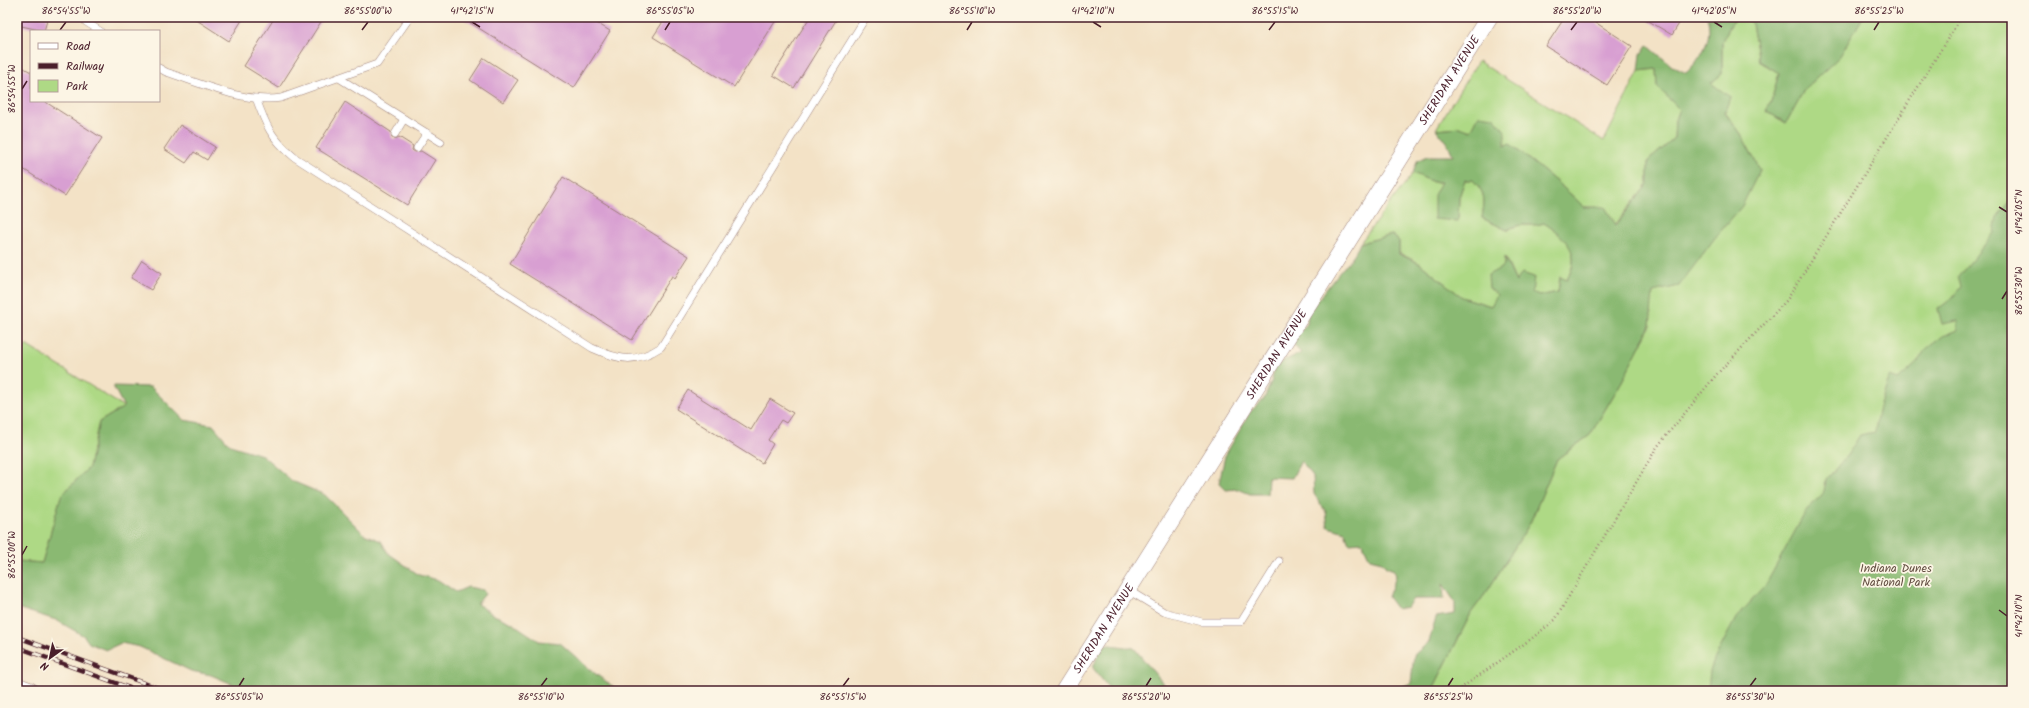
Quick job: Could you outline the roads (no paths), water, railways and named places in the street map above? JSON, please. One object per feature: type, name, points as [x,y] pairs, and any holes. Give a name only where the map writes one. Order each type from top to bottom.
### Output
[{"type":"street","name":"SHERIDAN AVENUE","points":[[1064,691],[1489,17]]},
{"type":"street","points":[[17,686],[30,691]]},
{"type":"lane","points":[[85,17],[86,22],[98,30]]},
{"type":"lane","points":[[160,68],[248,98],[270,100],[281,98],[377,64],[410,17]]},
{"type":"lane","points":[[256,98],[266,126],[279,144],[294,157],[592,348],[611,357],[631,360],[648,355],[661,347],[866,17]]},
{"type":"lane","points":[[339,78],[441,142]]},
{"type":"lane","points":[[395,134],[404,119]]},
{"type":"lane","points":[[417,148],[427,133]]},
{"type":"lane","points":[[1127,590],[1164,612],[1202,622],[1240,622],[1279,561]]},
{"type":"railway","points":[[17,637],[166,691]]},
{"type":"railway","points":[[17,647],[138,691]]},
{"type":"park label","name":"Indiana Dunes National Park","points":[[1896,575]]}]
